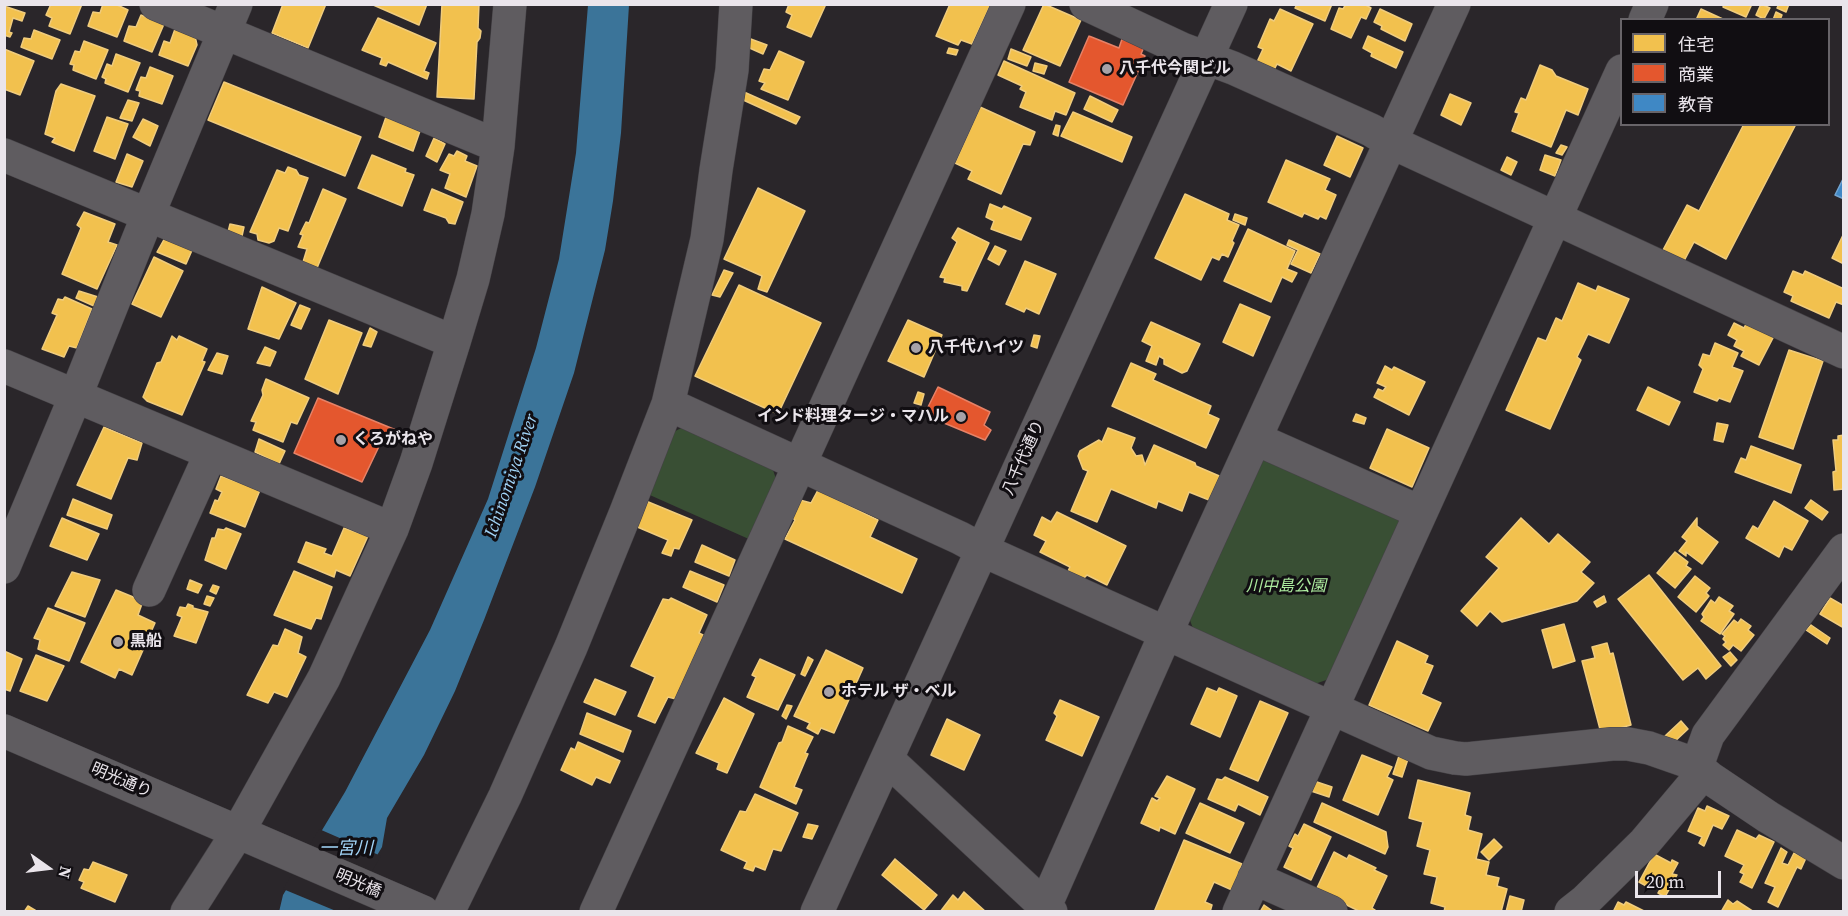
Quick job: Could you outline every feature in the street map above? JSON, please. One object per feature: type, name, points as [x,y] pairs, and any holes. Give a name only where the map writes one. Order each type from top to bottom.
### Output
[{"type":"street","points":[[156,4],[230,19],[498,146]]},
{"type":"street","points":[[187,912],[238,832],[324,678],[392,529],[454,342],[488,214],[498,146],[510,4]]},
{"type":"street","points":[[448,912],[505,796],[571,647],[668,404],[706,240],[732,70],[736,4]]},
{"type":"street","points":[[596,912],[1009,4]]},
{"type":"street","points":[[1086,4],[1182,49],[1207,57],[1371,130],[1391,142],[1844,352]]},
{"type":"street","name":"八千代通り","points":[[817,912],[1231,4]]},
{"type":"street","points":[[888,759],[1048,909],[1166,633],[1454,4]]},
{"type":"street","points":[[1646,18],[1652,4]]},
{"type":"street","points":[[4,567],[230,19]]},
{"type":"street","points":[[1239,912],[1620,75]]},
{"type":"street","points":[[4,155],[454,342]]},
{"type":"street","points":[[4,366],[392,529]]},
{"type":"street","points":[[668,404],[982,550],[1431,753],[1466,759],[1612,744],[1649,748],[1676,756],[1697,766],[1710,778],[1768,817],[1844,863]]},
{"type":"street","points":[[1256,439],[1420,512]]},
{"type":"street","points":[[149,590],[211,453]]},
{"type":"street","points":[[1571,912],[1645,842],[1693,785],[1708,735],[1844,550]]},
{"type":"street","name":"明光通り","points":[[4,731],[238,832]]},
{"type":"street","name":"明光橋","points":[[238,832],[417,909]]},
{"type":"street","points":[[1254,878],[1331,912]]},
{"type":"green space","points":[[685,426],[771,464],[778,485],[751,540],[643,492],[664,437]]},
{"type":"green space","name":"川中島公園","points":[[1258,458],[1399,513],[1403,523],[1332,678],[1309,686],[1195,634],[1187,612]]},
{"type":"water","name":"一宮川","points":[[588,5],[629,5],[621,133],[613,201],[605,250],[574,373],[535,487],[484,620],[455,691],[424,755],[387,818],[382,847],[344,911],[279,912],[283,895],[345,792],[430,630],[488,499],[536,348],[559,259],[576,153]]},
{"type":"pier","points":[[319,829],[381,856],[347,912],[336,911],[283,889]]},
{"type":"building: 住宅","points":[[51,4],[82,4],[70,34],[49,26],[52,18],[46,15]]},
{"type":"building: 住宅","points":[[103,4],[115,4],[128,10],[117,37],[88,26],[93,12],[100,13]]},
{"type":"building: 住宅","points":[[283,4],[326,4],[308,48],[272,33]]},
{"type":"building: 住宅","points":[[371,4],[427,4],[419,25]]},
{"type":"building: 住宅","points":[[442,4],[479,4],[478,28],[481,31],[477,42],[474,99],[437,97]]},
{"type":"building: 住宅","points":[[789,4],[826,4],[811,37],[787,27],[792,15],[786,12]]},
{"type":"building: 住宅","points":[[950,4],[991,4],[972,44],[961,40],[958,45],[936,36]]},
{"type":"building: 住宅","points":[[1044,4],[1081,20],[1060,66],[1023,50]]},
{"type":"building: 住宅","points":[[1297,4],[1332,4],[1325,21],[1295,8]]},
{"type":"building: 住宅","points":[[1346,4],[1364,4],[1371,8],[1366,19],[1361,17],[1351,38],[1331,29],[1339,8],[1343,9]]},
{"type":"building: 住宅","points":[[1724,4],[1752,4],[1746,17],[1723,7]]},
{"type":"building: 住宅","points":[[1761,4],[1770,8],[1765,18],[1756,15]]},
{"type":"building: 住宅","points":[[1779,4],[1789,4],[1786,12],[1777,8]]},
{"type":"building: 住宅","points":[[4,6],[25,13],[22,21],[13,18],[10,37],[4,35]]},
{"type":"building: 住宅","points":[[1280,9],[1313,24],[1291,71],[1277,64],[1274,70],[1257,62],[1263,49],[1258,47],[1270,19],[1274,21]]},
{"type":"building: 住宅","points":[[1380,9],[1412,24],[1405,41],[1381,29],[1382,26],[1374,22]]},
{"type":"building: 住宅","points":[[1701,9],[1721,18],[1697,18]]},
{"type":"building: 住宅","points":[[1776,12],[1782,15],[1781,18],[1774,18]]},
{"type":"building: 住宅","points":[[141,15],[164,24],[152,52],[124,41],[129,26],[136,27]]},
{"type":"building: 住宅","points":[[378,18],[436,43],[424,71],[429,73],[427,79],[388,62],[386,66],[380,64],[382,58],[362,50]]},
{"type":"building: 住宅","points":[[175,29],[195,36],[197,45],[188,66],[159,55],[164,41],[170,43]]},
{"type":"building: 住宅","points":[[34,30],[60,40],[52,59],[21,47],[24,38],[31,39]]},
{"type":"building: 住宅","points":[[1368,36],[1403,52],[1396,68],[1371,56],[1372,53],[1363,48]]},
{"type":"building: 住宅","points":[[748,38],[767,45],[763,54],[745,46]]},
{"type":"building: 住宅","points":[[84,41],[108,50],[96,79],[73,70],[74,65],[70,64],[75,51],[80,52]]},
{"type":"building: 住宅","points":[[949,48],[958,50],[956,55],[947,53]]},
{"type":"building: 住宅","points":[[4,49],[34,61],[20,95],[4,89]]},
{"type":"building: 住宅","points":[[1011,49],[1031,57],[1027,66],[1008,59]]},
{"type":"building: 住宅","points":[[779,51],[804,62],[788,100],[761,89],[765,83],[759,81],[764,69],[770,70]]},
{"type":"building: 住宅","points":[[116,54],[140,63],[128,92],[105,83],[106,79],[102,77],[107,64],[112,66]]},
{"type":"building: 住宅","points":[[1004,61],[1075,93],[1066,115],[1055,111],[1052,120],[1020,107],[1026,92],[1020,89],[1022,86],[998,75]]},
{"type":"building: 住宅","points":[[1035,63],[1047,66],[1044,74],[1033,71]]},
{"type":"building: 住宅","points":[[1540,65],[1552,70],[1556,76],[1588,89],[1578,115],[1566,110],[1551,147],[1512,131],[1519,113],[1515,112],[1521,98],[1526,100]]},
{"type":"building: 住宅","points":[[150,67],[173,76],[162,104],[139,96],[140,91],[136,90],[141,77],[146,78]]},
{"type":"building: 住宅","points":[[224,82],[361,137],[345,176],[208,120]]},
{"type":"building: 住宅","points":[[61,84],[95,96],[74,151],[52,142],[55,138],[45,134],[56,91]]},
{"type":"building: 住宅","points":[[744,92],[800,117],[796,124],[741,99]]},
{"type":"building: 住宅","points":[[1450,94],[1471,103],[1461,125],[1441,115]]},
{"type":"building: 住宅","points":[[1090,96],[1118,110],[1112,122],[1084,109]]},
{"type":"building: 住宅","points":[[128,100],[139,103],[132,121],[120,118]]},
{"type":"building: 住宅","points":[[980,107],[1035,132],[1030,145],[1023,144],[1001,194],[968,179],[972,171],[955,163]]},
{"type":"building: 住宅","points":[[1073,112],[1132,137],[1122,162],[1061,136]]},
{"type":"building: 住宅","points":[[107,117],[128,124],[115,159],[94,151]]},
{"type":"building: 住宅","points":[[386,117],[420,131],[413,151],[379,137]]},
{"type":"building: 住宅","points":[[143,119],[158,126],[150,146],[133,137]]},
{"type":"building: 住宅","points":[[1056,125],[1060,126],[1058,136],[1053,134]]},
{"type":"building: 住宅","points":[[1743,126],[1795,126],[1726,259],[1694,242],[1684,261],[1663,250],[1687,205],[1699,211]]},
{"type":"building: 住宅","points":[[1337,136],[1363,148],[1350,177],[1324,165]]},
{"type":"building: 住宅","points":[[434,138],[445,144],[437,162],[426,156]]},
{"type":"building: 住宅","points":[[1561,145],[1567,147],[1562,155],[1556,153]]},
{"type":"building: 住宅","points":[[457,151],[467,156],[465,161],[477,166],[466,197],[445,188],[450,174],[440,170],[449,154],[454,156]]},
{"type":"building: 住宅","points":[[127,154],[143,161],[132,187],[116,182]]},
{"type":"building: 住宅","points":[[372,155],[406,169],[405,172],[414,175],[402,206],[358,188]]},
{"type":"building: 住宅","points":[[1545,155],[1561,160],[1555,176],[1540,170]]},
{"type":"building: 住宅","points":[[1507,157],[1517,162],[1511,175],[1501,170]]},
{"type":"building: 住宅","points":[[1286,160],[1330,179],[1325,190],[1336,195],[1326,219],[1320,216],[1318,219],[1304,213],[1302,217],[1268,202]]},
{"type":"building: 住宅","points":[[288,167],[308,178],[288,231],[279,228],[274,241],[269,243],[258,240],[257,234],[250,232],[277,170],[285,173]]},
{"type":"building: 住宅","points":[[758,188],[805,211],[767,292],[758,289],[762,276],[724,259]]},
{"type":"building: 住宅","points":[[323,189],[346,199],[317,268],[303,262],[307,249],[298,247],[303,235],[300,234],[306,222],[309,223]]},
{"type":"building: 住宅","points":[[432,189],[463,202],[455,224],[424,210]]},
{"type":"building: 住宅","points":[[1185,194],[1229,214],[1227,220],[1239,225],[1228,257],[1222,254],[1219,260],[1212,257],[1201,280],[1155,258]]},
{"type":"building: 住宅","points":[[990,204],[1002,209],[1004,206],[1031,218],[1021,240],[991,229],[994,221],[986,217]]},
{"type":"building: 住宅","points":[[84,212],[115,224],[108,242],[117,245],[97,289],[62,274],[81,228],[77,225]]},
{"type":"building: 住宅","points":[[1235,214],[1247,218],[1245,225],[1233,220]]},
{"type":"building: 住宅","points":[[230,224],[244,227],[242,236],[228,232]]},
{"type":"building: 住宅","points":[[958,228],[989,243],[967,291],[962,290],[962,286],[944,282],[945,278],[940,277],[957,242],[952,238]]},
{"type":"building: 住宅","points":[[1248,229],[1295,251],[1287,269],[1297,273],[1292,282],[1282,277],[1271,302],[1224,281]]},
{"type":"building: 住宅","points":[[1844,233],[1844,264],[1832,258]]},
{"type":"building: 住宅","points":[[166,236],[193,248],[186,264],[157,252]]},
{"type":"building: 住宅","points":[[1289,240],[1320,254],[1311,273],[1291,264],[1298,250],[1287,245]]},
{"type":"building: 住宅","points":[[995,246],[1006,251],[999,265],[988,259]]},
{"type":"building: 住宅","points":[[154,257],[183,271],[161,317],[132,304]]},
{"type":"building: 住宅","points":[[1025,261],[1056,274],[1039,314],[1026,308],[1024,312],[1006,304]]},
{"type":"building: 住宅","points":[[724,270],[733,273],[720,297],[712,295]]},
{"type":"building: 住宅","points":[[1793,271],[1803,275],[1805,271],[1844,289],[1844,305],[1836,302],[1829,318],[1791,301],[1793,296],[1784,292]]},
{"type":"building: 住宅","points":[[1578,283],[1596,291],[1598,286],[1629,299],[1609,343],[1588,334],[1577,357],[1581,360],[1550,429],[1506,410],[1538,338],[1546,341],[1556,318],[1562,321]]},
{"type":"building: 住宅","points":[[739,285],[821,323],[778,414],[695,376]]},
{"type":"building: 住宅","points":[[262,287],[296,303],[279,339],[248,329]]},
{"type":"building: 住宅","points":[[79,291],[98,297],[94,306],[76,298]]},
{"type":"building: 住宅","points":[[65,297],[92,309],[77,348],[69,346],[64,357],[42,349],[57,315],[52,313],[58,299],[63,300]]},
{"type":"building: 住宅","points":[[1240,304],[1270,317],[1253,356],[1223,342]]},
{"type":"building: 住宅","points":[[300,305],[310,309],[301,329],[291,325]]},
{"type":"building: 住宅","points":[[329,320],[362,333],[338,394],[305,379]]},
{"type":"building: 住宅","name":"八千代ハイツ","points":[[908,320],[942,335],[924,377],[888,361]]},
{"type":"building: 住宅","points":[[1151,322],[1200,344],[1187,371],[1182,373],[1164,364],[1164,359],[1159,356],[1156,365],[1146,361],[1152,346],[1142,341]]},
{"type":"building: 住宅","points":[[1747,322],[1774,336],[1759,365],[1741,356],[1744,351],[1734,346],[1737,340],[1728,335],[1734,323],[1744,328]]},
{"type":"building: 住宅","points":[[370,328],[377,332],[371,347],[363,345]]},
{"type":"building: 住宅","points":[[1034,335],[1040,336],[1037,348],[1031,346]]},
{"type":"building: 住宅","points":[[172,336],[177,340],[179,336],[207,349],[202,361],[205,362],[182,415],[147,401],[143,397],[157,363],[161,362]]},
{"type":"building: 住宅","points":[[1715,343],[1738,353],[1732,367],[1743,371],[1730,402],[1719,398],[1717,401],[1694,392],[1703,369],[1699,365],[1703,354],[1710,356]]},
{"type":"building: 住宅","points":[[265,347],[276,352],[270,366],[257,363]]},
{"type":"building: 住宅","points":[[1789,350],[1823,361],[1793,449],[1759,437]]},
{"type":"building: 住宅","points":[[217,353],[228,356],[222,374],[208,370]]},
{"type":"building: 住宅","points":[[1131,363],[1156,374],[1153,380],[1211,406],[1208,414],[1219,419],[1206,448],[1112,406]]},
{"type":"building: 住宅","points":[[1385,366],[1392,370],[1394,367],[1425,382],[1409,415],[1374,397],[1378,389],[1383,391],[1386,387],[1377,383]]},
{"type":"building: 住宅","points":[[266,379],[309,398],[297,424],[291,422],[283,442],[253,430],[256,422],[251,421],[263,395],[262,390]]},
{"type":"building: 住宅","points":[[1648,387],[1680,402],[1669,425],[1637,410]]},
{"type":"building: 住宅","points":[[918,392],[924,394],[921,405],[914,403]]},
{"type":"building: 住宅","points":[[1356,414],[1366,418],[1364,424],[1353,421]]},
{"type":"building: 住宅","points":[[1717,423],[1728,425],[1723,442],[1714,440]]},
{"type":"building: 住宅","points":[[104,427],[142,443],[137,460],[128,458],[111,499],[77,485]]},
{"type":"building: 住宅","points":[[1108,428],[1135,438],[1131,448],[1136,456],[1142,455],[1145,465],[1154,445],[1224,478],[1214,502],[1189,492],[1182,511],[1158,501],[1156,508],[1111,489],[1097,522],[1071,511],[1088,471],[1083,469],[1078,456],[1080,451],[1099,440],[1102,442]]},
{"type":"building: 住宅","points":[[1387,429],[1429,448],[1412,487],[1370,468]]},
{"type":"building: 住宅","points":[[1844,435],[1844,489],[1834,490],[1833,472],[1836,471],[1833,440],[1838,440],[1838,436]]},
{"type":"building: 住宅","points":[[259,439],[285,451],[279,464],[255,452]]},
{"type":"building: 住宅","points":[[1751,446],[1801,465],[1791,493],[1735,472],[1741,458],[1746,460]]},
{"type":"building: 住宅","points":[[221,476],[260,490],[245,527],[210,513],[215,500],[218,501],[222,492],[216,489]]},
{"type":"building: 住宅","points":[[818,490],[878,520],[870,537],[917,559],[902,593],[785,539],[795,520],[790,516],[800,500],[811,503]]},
{"type":"building: 住宅","points":[[73,499],[112,515],[107,529],[67,515]]},
{"type":"building: 住宅","points":[[1811,500],[1828,512],[1822,520],[1805,508]]},
{"type":"building: 住宅","points":[[646,501],[692,520],[679,549],[674,548],[671,556],[662,553],[668,540],[635,526]]},
{"type":"building: 住宅","points":[[1774,501],[1808,521],[1792,550],[1784,546],[1779,557],[1746,538],[1753,526],[1758,529]]},
{"type":"building: 住宅","points":[[1057,512],[1126,546],[1107,585],[1087,575],[1082,580],[1067,573],[1070,567],[1040,552],[1046,541],[1034,535],[1042,517],[1051,522]]},
{"type":"building: 住宅","points":[[62,518],[99,534],[87,560],[50,546]]},
{"type":"building: 住宅","points":[[1521,518],[1549,544],[1558,534],[1590,562],[1581,572],[1594,583],[1577,601],[1502,622],[1490,611],[1477,626],[1461,611],[1499,568],[1486,557]]},
{"type":"building: 住宅","points":[[1697,518],[1697,526],[1718,542],[1702,564],[1686,552],[1686,556],[1679,551],[1687,541],[1682,537]]},
{"type":"building: 住宅","points":[[226,528],[241,534],[226,569],[205,560],[212,538],[215,538],[218,529]]},
{"type":"building: 住宅","points":[[344,528],[368,536],[350,576],[336,570],[334,577],[298,562],[306,542],[326,549],[324,553],[332,556]]},
{"type":"building: 住宅","points":[[702,545],[735,560],[729,576],[695,562]]},
{"type":"building: 住宅","points":[[1675,552],[1688,562],[1686,566],[1691,569],[1675,588],[1657,573]]},
{"type":"building: 住宅","points":[[294,571],[332,587],[321,619],[316,618],[311,629],[274,615]]},
{"type":"building: 住宅","points":[[690,571],[724,585],[717,602],[683,587]]},
{"type":"building: 住宅","points":[[72,572],[100,580],[85,617],[55,606]]},
{"type":"building: 住宅","points":[[1649,575],[1721,666],[1706,679],[1698,668],[1683,680],[1618,599]]},
{"type":"building: 住宅","points":[[1695,576],[1710,588],[1706,593],[1709,596],[1696,612],[1678,597]]},
{"type":"building: 住宅","points":[[190,580],[202,585],[198,593],[187,589]]},
{"type":"building: 住宅","points":[[213,585],[219,587],[216,594],[210,591]]},
{"type":"building: 住宅","name":"黒船","points":[[116,590],[143,601],[138,615],[155,623],[132,675],[119,669],[115,678],[81,662]]},
{"type":"building: 住宅","points":[[207,596],[214,598],[210,606],[204,604]]},
{"type":"building: 住宅","points":[[1604,596],[1606,602],[1597,607],[1594,602]]},
{"type":"building: 住宅","points":[[1719,597],[1733,606],[1729,611],[1734,614],[1720,634],[1701,621],[1704,617],[1702,614],[1711,600],[1715,603]]},
{"type":"building: 住宅","points":[[671,598],[707,615],[699,633],[705,636],[676,699],[668,697],[655,723],[638,716],[655,677],[631,666],[663,599]]},
{"type":"building: 住宅","points":[[1830,598],[1844,606],[1844,628],[1820,614]]},
{"type":"building: 住宅","points":[[188,604],[193,608],[208,612],[196,643],[174,636],[182,617],[177,615],[180,607],[186,608]]},
{"type":"building: 住宅","points":[[48,608],[85,623],[69,661],[38,649],[40,640],[34,638]]},
{"type":"building: 住宅","points":[[1741,619],[1751,626],[1748,630],[1754,635],[1741,651],[1733,645],[1729,650],[1723,645],[1726,642],[1722,634],[1734,620],[1738,623]]},
{"type":"building: 住宅","points":[[1564,624],[1575,661],[1553,668],[1542,630]]},
{"type":"building: 住宅","points":[[1811,625],[1830,638],[1827,644],[1806,630]]},
{"type":"building: 住宅","points":[[285,629],[302,637],[298,653],[306,657],[287,697],[274,692],[268,703],[247,695],[273,645],[278,646]]},
{"type":"building: 住宅","points":[[1397,641],[1428,656],[1425,663],[1433,666],[1421,694],[1441,703],[1428,731],[1369,705]]},
{"type":"building: 住宅","points":[[1607,643],[1610,654],[1613,653],[1631,725],[1601,733],[1582,661],[1595,658],[1592,647]]},
{"type":"building: 住宅","name":"ホテル ザ・ベル","points":[[826,650],[863,668],[834,733],[821,728],[818,734],[807,728],[810,723],[794,716]]},
{"type":"building: 住宅","points":[[4,651],[22,659],[10,691],[4,689]]},
{"type":"building: 住宅","points":[[1730,652],[1737,660],[1731,666],[1723,657]]},
{"type":"building: 住宅","points":[[36,655],[64,666],[47,701],[20,691]]},
{"type":"building: 住宅","points":[[808,657],[813,660],[805,676],[801,674]]},
{"type":"building: 住宅","points":[[760,659],[795,675],[778,710],[747,697],[756,677],[752,675]]},
{"type":"building: 住宅","points":[[595,679],[626,692],[615,715],[584,702]]},
{"type":"building: 住宅","points":[[1207,688],[1217,692],[1219,688],[1237,696],[1220,737],[1191,724]]},
{"type":"building: 住宅","points":[[724,698],[754,714],[727,773],[717,769],[719,763],[696,753]]},
{"type":"building: 住宅","points":[[1060,700],[1099,717],[1082,756],[1046,740],[1057,716],[1054,713]]},
{"type":"building: 住宅","points":[[1260,701],[1288,713],[1258,781],[1230,769]]},
{"type":"building: 住宅","points":[[787,705],[792,706],[786,719],[782,716]]},
{"type":"building: 住宅","points":[[587,713],[631,731],[623,752],[580,734]]},
{"type":"building: 住宅","points":[[947,719],[980,735],[964,770],[931,755]]},
{"type":"building: 住宅","points":[[1681,721],[1688,729],[1672,744],[1665,736]]},
{"type":"building: 住宅","points":[[788,726],[813,737],[794,787],[802,790],[796,804],[760,787]]},
{"type":"building: 住宅","points":[[578,742],[620,761],[610,783],[596,777],[592,785],[561,770],[571,748],[575,750]]},
{"type":"building: 住宅","points":[[1362,755],[1392,767],[1387,777],[1393,780],[1378,815],[1343,800]]},
{"type":"building: 住宅","points":[[1399,756],[1408,759],[1402,777],[1393,774]]},
{"type":"building: 住宅","points":[[1167,776],[1195,789],[1175,834],[1160,827],[1159,831],[1141,823],[1152,798],[1157,801],[1160,798],[1155,796]]},
{"type":"building: 住宅","points":[[1225,777],[1268,797],[1260,815],[1238,804],[1235,811],[1208,799],[1217,779],[1222,780]]},
{"type":"building: 住宅","points":[[1418,780],[1470,793],[1465,815],[1471,817],[1468,830],[1482,834],[1476,859],[1489,862],[1486,875],[1499,878],[1497,886],[1507,889],[1501,912],[1444,912],[1445,907],[1431,903],[1437,877],[1424,874],[1430,850],[1417,846],[1423,822],[1409,818]]},
{"type":"building: 住宅","points":[[1314,781],[1332,787],[1329,797],[1311,791]]},
{"type":"building: 住宅","points":[[755,794],[798,813],[781,851],[773,849],[765,870],[755,866],[753,871],[744,868],[747,862],[721,850],[740,811],[746,812]]},
{"type":"building: 住宅","points":[[1200,803],[1244,823],[1230,853],[1186,833]]},
{"type":"building: 住宅","points":[[1322,803],[1386,832],[1388,847],[1385,854],[1314,822]]},
{"type":"building: 住宅","points":[[1707,806],[1729,816],[1722,829],[1713,825],[1704,846],[1699,843],[1702,837],[1688,831],[1698,808],[1705,811]]},
{"type":"building: 住宅","points":[[808,824],[818,826],[812,839],[803,837]]},
{"type":"building: 住宅","points":[[1304,824],[1331,837],[1311,880],[1284,867],[1293,848],[1289,846],[1295,834],[1298,836]]},
{"type":"building: 住宅","points":[[1737,830],[1756,839],[1759,835],[1774,842],[1752,888],[1740,882],[1744,874],[1740,872],[1744,865],[1725,856]]},
{"type":"building: 住宅","points":[[1494,839],[1502,847],[1489,860],[1481,852]]},
{"type":"building: 住宅","points":[[1184,840],[1242,864],[1232,890],[1214,882],[1205,902],[1212,905],[1210,912],[1154,912]]},
{"type":"building: 住宅","points":[[1781,848],[1787,852],[1782,863],[1788,865],[1794,853],[1806,858],[1801,869],[1797,867],[1778,907],[1768,902],[1775,887],[1765,883]]},
{"type":"building: 住宅","points":[[1334,852],[1347,859],[1349,855],[1387,876],[1372,908],[1378,912],[1361,912],[1316,890]]},
{"type":"building: 住宅","points":[[1654,854],[1671,863],[1672,860],[1678,863],[1672,874],[1677,875],[1665,897],[1658,893],[1661,888],[1651,882],[1648,887],[1639,882]]},
{"type":"building: 住宅","points":[[895,859],[937,895],[924,910],[882,875]]},
{"type":"building: 住宅","points":[[93,862],[127,875],[115,902],[81,888],[84,882],[79,880],[84,869],[89,870]]},
{"type":"building: 住宅","points":[[964,892],[986,912],[940,912],[953,895],[958,900]]},
{"type":"building: 住宅","points":[[1510,896],[1524,900],[1521,912],[1506,912]]},
{"type":"building: 住宅","points":[[1728,900],[1733,904],[1737,901],[1754,912],[1721,912]]},
{"type":"building: 住宅","points":[[1618,902],[1624,905],[1626,902],[1646,912],[1613,912]]},
{"type":"building: 住宅","points":[[1264,905],[1274,912],[1260,912]]},
{"type":"building: 住宅","points":[[28,906],[38,912],[24,912]]},
{"type":"building: 商業","name":"八千代今関ビル","points":[[1089,36],[1119,48],[1122,39],[1144,47],[1141,54],[1145,56],[1123,105],[1069,82]]},
{"type":"building: 商業","name":"インド料理タージ・マハル","points":[[938,387],[990,412],[984,425],[991,430],[985,440],[925,413]]},
{"type":"building: 商業","name":"くろがねや","points":[[318,398],[396,430],[394,442],[383,438],[362,482],[294,453]]},
{"type":"building: 教育","points":[[1844,177],[1844,199],[1835,195]]},
{"type":"place","name":"八千代今関ビル","points":[[1107,69]]},
{"type":"place","name":"八千代ハイツ","points":[[916,348]]},
{"type":"place","name":"インド料理タージ・マハル","points":[[961,417]]},
{"type":"place","name":"くろがねや","points":[[341,440]]},
{"type":"place","name":"黒船","points":[[118,642]]},
{"type":"place","name":"ホテル ザ・ベル","points":[[829,692]]},
{"type":"water label","name":"Ichinomiya River","points":[[512,476]]}]
